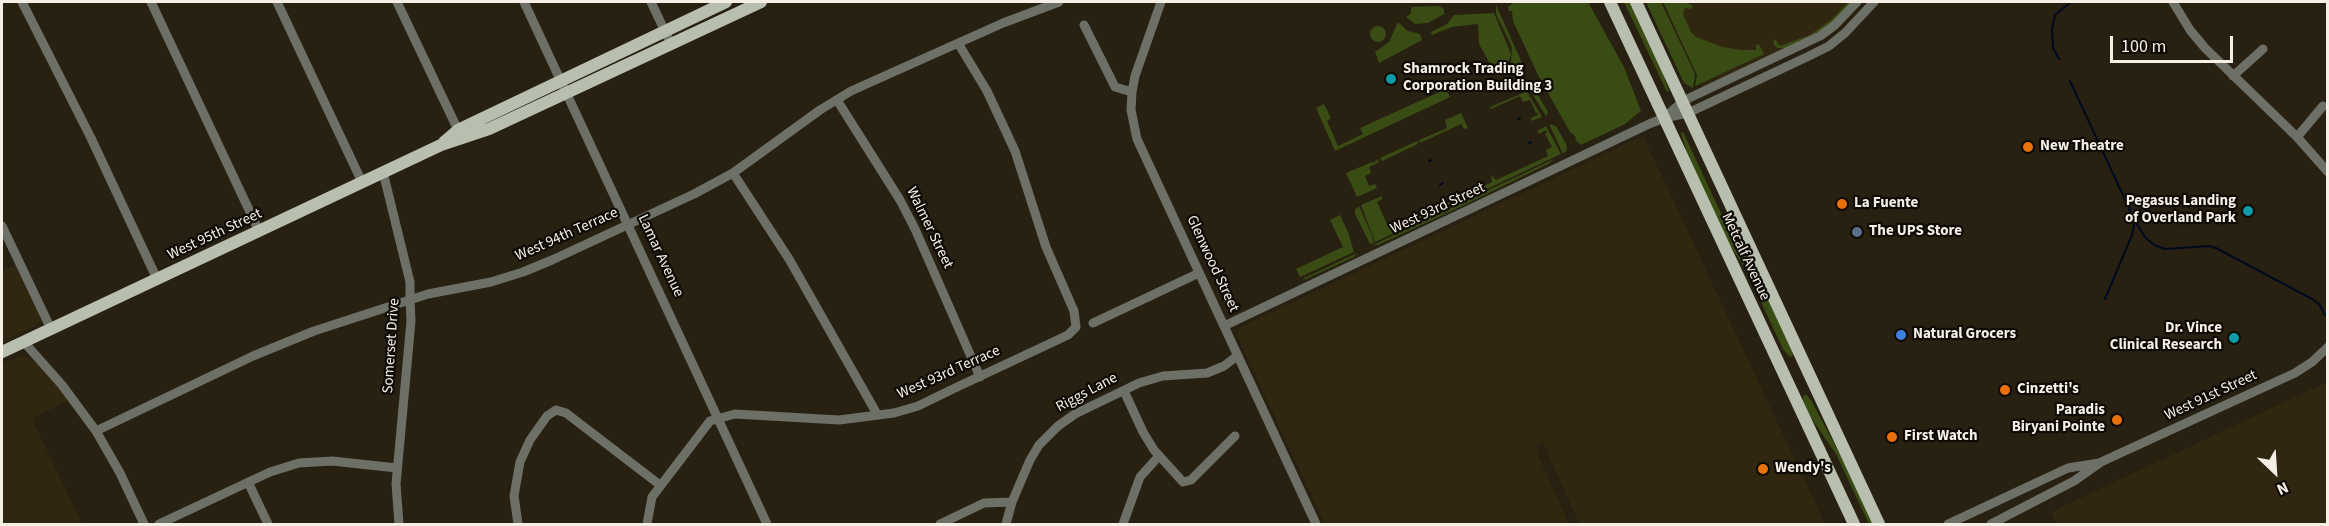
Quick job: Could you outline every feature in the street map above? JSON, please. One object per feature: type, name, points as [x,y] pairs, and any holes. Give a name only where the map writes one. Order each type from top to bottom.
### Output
[{"type":"main road","name":"West 95th Street","points":[[441,145],[458,130],[726,2]]},
{"type":"main road","name":"West 95th Street","points":[[2,352],[441,145],[489,129],[761,2]]},
{"type":"main road","name":"Metcalf Avenue","points":[[1610,2],[1854,525]]},
{"type":"main road","name":"Metcalf Avenue","points":[[1636,2],[1879,525]]},
{"type":"main road","points":[[1790,387],[1809,373]]},
{"type":"street","points":[[21,2],[91,138],[158,279]]},
{"type":"street","points":[[151,2],[260,231]]},
{"type":"street","points":[[277,2],[362,182]]},
{"type":"street","points":[[397,2],[458,130]]},
{"type":"street","name":"Lamar Avenue","points":[[524,2],[767,525]]},
{"type":"street","points":[[651,2],[671,44]]},
{"type":"street","name":"West 94th Terrace","points":[[96,430],[277,346],[334,324],[410,300],[491,282],[523,272],[628,225],[733,173],[820,110],[863,86],[958,43],[1059,2]]},
{"type":"street","name":"Glenwood Street","points":[[1161,2],[1135,76],[1132,92],[1131,111],[1137,139],[1316,525]]},
{"type":"street","name":"West 93rd Street","points":[[1224,326],[1686,107],[1820,36],[1835,25],[1857,2]]},
{"type":"street","name":"West 93rd Street","points":[[1686,107],[1829,46],[1845,33],[1874,2]]},
{"type":"street","points":[[2174,2],[2190,30],[2212,57],[2297,137],[2328,172]]},
{"type":"street","points":[[1084,26],[1115,87],[1132,92]]},
{"type":"street","name":"West 93rd Terrace","points":[[718,417],[735,414],[852,420],[876,414],[894,413],[918,406],[980,377],[1068,334],[1076,327],[1074,311],[1046,247],[1015,151],[987,91],[958,43]]},
{"type":"street","points":[[2233,76],[2263,49]]},
{"type":"street","name":"Walmer Street","points":[[837,100],[887,176],[914,227],[980,377]]},
{"type":"street","points":[[2297,137],[2323,106]]},
{"type":"street","name":"Somerset Drive","points":[[384,172],[410,282],[411,321],[397,468],[396,495],[399,525]]},
{"type":"street","points":[[733,173],[789,259],[876,414]]},
{"type":"street","points":[[2,226],[51,329]]},
{"type":"street","points":[[1093,323],[1199,273]]},
{"type":"street","points":[[24,341],[96,430],[116,465],[144,525]]},
{"type":"street","name":"West 91st Street","points":[[1991,525],[2074,481],[2101,462],[2295,373],[2312,362],[2328,347]]},
{"type":"street","name":"Riggs Lane","points":[[1006,525],[1012,502],[1030,460],[1049,434],[1075,414],[1156,378],[1207,373],[1224,366],[1238,356]]},
{"type":"street","points":[[1124,391],[1143,432],[1159,456],[1183,482],[1191,480],[1235,436]]},
{"type":"street","points":[[518,525],[514,496],[520,462],[530,440],[547,416],[556,410],[566,413],[660,485]]},
{"type":"street","points":[[647,525],[649,506],[660,485],[702,429],[718,417]]},
{"type":"street","points":[[1123,525],[1140,477],[1159,456]]},
{"type":"street","points":[[159,525],[248,482],[298,463],[332,461],[397,468]]},
{"type":"street","name":"West 91st Street","points":[[1948,525],[2068,468],[2101,462]]},
{"type":"street","points":[[248,482],[268,525]]},
{"type":"street","points":[[940,525],[984,503],[1012,502]]},
{"type":"shaded area","points":[[1664,2],[1853,2],[1843,13],[1812,36],[1703,87]]},
{"type":"shaded area","points":[[1643,136],[1825,524],[1579,524],[1543,442],[1537,445],[1537,453],[1569,524],[1325,524],[1237,336],[1239,328]]},
{"type":"shaded area","points":[[16,265],[41,320],[35,326],[2,343],[2,271]]},
{"type":"shaded area","points":[[23,356],[37,362],[69,400],[32,419],[82,524],[2,524],[2,363]]},
{"type":"shaded area","points":[[2327,382],[2327,524],[2057,524],[2051,512]]},
{"type":"green space","points":[[1588,2],[1624,67],[1641,111],[1625,124],[1581,145],[1570,132],[1543,84],[1544,81],[1542,82],[1538,75],[1513,21],[1512,11],[1509,11],[1508,7],[1513,3]]},
{"type":"green space","points":[[1624,2],[1630,2],[1661,68],[1669,91],[1667,92]]},
{"type":"green space","points":[[1646,2],[1661,2],[1695,74],[1693,88],[1684,83]]},
{"type":"green space","points":[[1663,2],[1686,2],[1693,6],[1691,9],[1685,8],[1683,14],[1691,32],[1696,37],[1722,47],[1741,50],[1756,50],[1756,45],[1759,44],[1764,54],[1695,86],[1697,75]]},
{"type":"green space","points":[[1848,2],[1853,2],[1834,21],[1812,36],[1787,48],[1778,48],[1774,45],[1775,39],[1780,46],[1810,35],[1832,19]]},
{"type":"green space","points":[[1496,5],[1523,65],[1520,71],[1511,63],[1512,47],[1496,14]]},
{"type":"green space","points":[[1439,6],[1444,9],[1444,14],[1428,23],[1415,24],[1406,17],[1411,13],[1411,7]]},
{"type":"green space","points":[[1494,13],[1511,54],[1506,69],[1497,76],[1479,44],[1478,24],[1452,27],[1432,35],[1431,32],[1447,24],[1454,15]]},
{"type":"green space","points":[[1398,22],[1408,31],[1420,34],[1422,40],[1379,63],[1375,52],[1389,42]]},
{"type":"green space","points":[[1378,26],[1386,34],[1378,42],[1370,34]]},
{"type":"green space","points":[[1525,82],[1531,84],[1535,90],[1548,112],[1546,116]]},
{"type":"green space","points":[[1446,89],[1450,97],[1335,151],[1316,108],[1324,104],[1331,118],[1327,121],[1338,146],[1363,134],[1360,128]]},
{"type":"green space","points":[[1526,90],[1542,117],[1532,121],[1531,118],[1538,115],[1537,112],[1530,100],[1523,102],[1520,96],[1491,109],[1490,107]]},
{"type":"green space","points":[[1461,113],[1468,128],[1464,129],[1461,124],[1420,143],[1419,140],[1447,128],[1445,120]]},
{"type":"green space","points":[[1549,124],[1556,126],[1566,144],[1567,150],[1563,154]]},
{"type":"green space","points":[[1546,126],[1561,154],[1375,242],[1361,205],[1382,196],[1382,199],[1377,202],[1387,224],[1394,221],[1397,226],[1492,182],[1491,175],[1496,180],[1548,156],[1546,150],[1552,147],[1545,134],[1547,132],[1546,130],[1539,134],[1537,131]]},
{"type":"green space","points":[[1683,132],[1725,222],[1745,250],[1791,347],[1793,356],[1790,357],[1783,349],[1747,272],[1729,243],[1688,157],[1681,133]]},
{"type":"green space","points":[[1417,141],[1418,144],[1382,161],[1380,158]]},
{"type":"green space","points":[[1378,159],[1379,162],[1369,167],[1371,173],[1365,176],[1369,186],[1375,184],[1377,188],[1357,197],[1346,173]]},
{"type":"green space","points":[[1554,159],[1460,207],[1378,245],[1373,245]]},
{"type":"green space","points":[[1359,206],[1374,243],[1370,244],[1355,214]]},
{"type":"green space","points":[[1340,215],[1354,252],[1300,277],[1296,269],[1343,247],[1330,220]]},
{"type":"green space","points":[[1357,253],[1354,257],[1302,279]]},
{"type":"green space","points":[[1806,394],[1875,524],[1869,524],[1836,454],[1809,415],[1803,401],[1803,396]]},
{"type":"waterway","points":[[2059,59],[2053,48],[2052,29],[2055,15],[2071,2]]},
{"type":"waterway","points":[[2070,81],[2135,221],[2145,237],[2154,245],[2165,249],[2209,246],[2216,248],[2312,299],[2319,304],[2325,315]]},
{"type":"waterway","points":[[2105,299],[2132,235],[2134,224]]},
{"type":"place","name":"Shamrock Trading Corporation Building 3","points":[[1391,79]]},
{"type":"place","name":"New Theatre","points":[[2028,147]]},
{"type":"place","name":"La Fuente","points":[[1842,204]]},
{"type":"place","name":"Pegasus Landing of Overland Park","points":[[2248,211]]},
{"type":"place","name":"The UPS Store","points":[[1857,232]]},
{"type":"place","name":"Natural Grocers","points":[[1901,335]]},
{"type":"place","name":"Dr. Vince Clinical Research","points":[[2234,338]]},
{"type":"place","name":"Cinzetti's","points":[[2005,390]]},
{"type":"place","name":"Paradis Biryani Pointe","points":[[2117,420]]},
{"type":"place","name":"First Watch","points":[[1892,437]]},
{"type":"place","name":"Wendy's","points":[[1763,469]]}]
